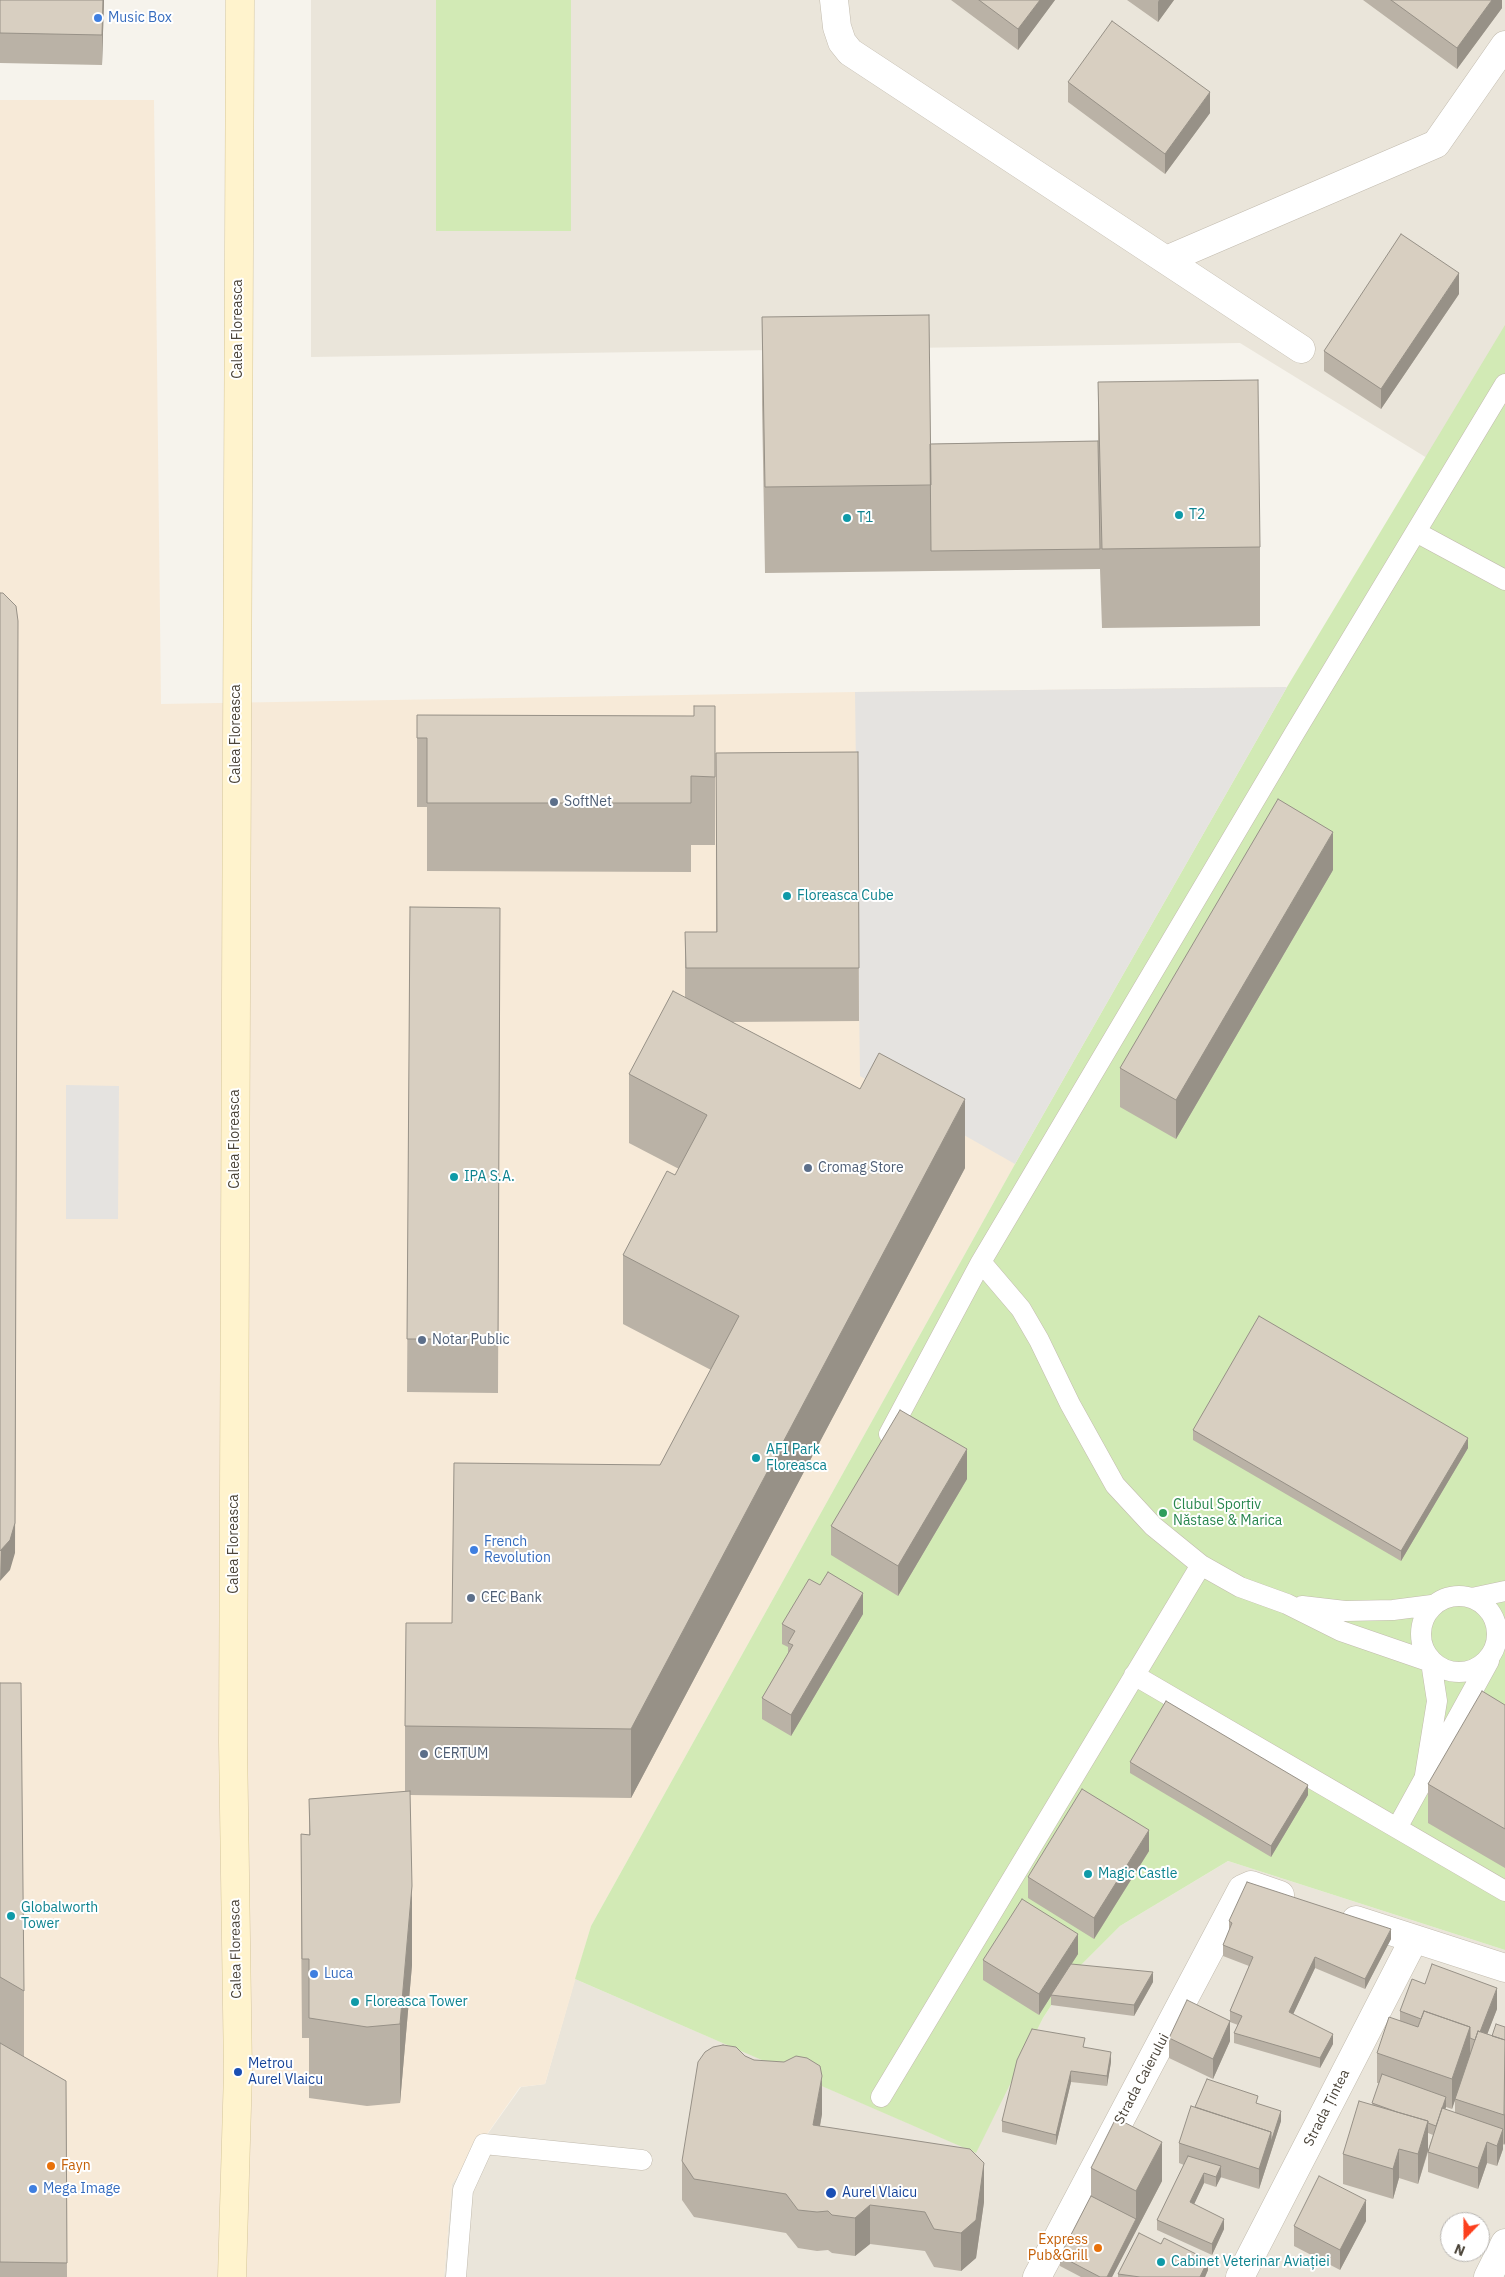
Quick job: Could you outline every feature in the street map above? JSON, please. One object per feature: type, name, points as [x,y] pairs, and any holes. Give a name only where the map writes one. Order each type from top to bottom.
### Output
[{"type":"main road","name":"Calea Floreasca","points":[[232,2277],[238,2072],[233,1742],[240,0]]},
{"type":"street","points":[[834,0],[836,27],[842,42],[850,52],[1301,349]]},
{"type":"street","points":[[1166,260],[1436,144],[1505,45]]},
{"type":"street","name":"Strada Caierului","points":[[1037,2277],[1242,1889],[1251,1885],[1306,1903]]},
{"type":"street","points":[[1333,1912],[1505,1968]]},
{"type":"street","name":"Strada Țintea","points":[[1240,2277],[1414,1939]]},
{"type":"street","points":[[1488,2277],[1505,2243]]},
{"type":"lane","points":[[882,1447],[981,1262],[1294,734],[1505,384]]},
{"type":"lane","points":[[1416,532],[1505,580]]},
{"type":"lane","points":[[981,1262],[1021,1309],[1039,1340],[1070,1404],[1115,1485],[1153,1526],[1201,1564],[1240,1586],[1288,1604],[1342,1631],[1431,1662],[1446,1671],[1463,1673],[1479,1668],[1492,1655],[1497,1639],[1496,1622],[1486,1607],[1472,1598]]},
{"type":"lane","points":[[881,2097],[1201,1564]]},
{"type":"lane","points":[[1288,1604],[1345,1611],[1393,1610],[1432,1605],[1451,1596],[1472,1598],[1505,1591]]},
{"type":"lane","points":[[1425,1775],[1437,1701],[1431,1662],[1420,1644],[1420,1637],[1421,1623],[1432,1605]]},
{"type":"lane","points":[[1397,1828],[1505,1630]]},
{"type":"lane","points":[[1134,1675],[1505,1892]]},
{"type":"lane","points":[[456,2277],[463,2190],[484,2144],[642,2160]]},
{"type":"shaded area","points":[[311,0],[1505,0],[1505,327],[1427,458],[1240,343],[311,357]]},
{"type":"shaded area","points":[[0,100],[154,100],[161,704],[855,692],[1287,687],[1015,1164],[591,1926],[545,2084],[520,2087],[452,2184],[444,2277],[0,2277]]},
{"type":"shaded area","points":[[1287,687],[1015,1164],[860,1076],[855,692]]},
{"type":"shaded area","points":[[66,1085],[119,1086],[118,1219],[66,1219]]},
{"type":"shaded area","points":[[1228,1861],[1505,1950],[1505,2277],[444,2277],[452,2184],[521,2087],[545,2084],[575,1979],[975,2152],[1043,2018],[1071,1975],[1120,1926]]},
{"type":"green space","points":[[436,0],[571,0],[571,231],[436,231]]},
{"type":"green space","name":"Clubul Sportiv Năstase & Marica","points":[[1505,325],[1505,1950],[1228,1861],[1120,1926],[1071,1975],[1043,2018],[976,2153],[575,1979],[591,1926],[1015,1164],[1287,687]]},
{"type":"building","points":[[0,0],[103,0],[102,35],[0,33]]},
{"type":"building","points":[[979,0],[1040,0],[1018,29]]},
{"type":"building","points":[[1391,0],[1492,0],[1457,48]]},
{"type":"building","points":[[1112,21],[1210,92],[1165,154],[1068,82]]},
{"type":"building","points":[[1401,234],[1459,273],[1381,389],[1324,351]]},
{"type":"building","points":[[929,315],[931,485],[765,487],[762,317]]},
{"type":"building","points":[[1258,380],[1260,547],[1102,549],[1098,382]]},
{"type":"building","points":[[1098,441],[1100,549],[931,551],[930,444]]},
{"type":"building","points":[[0,593],[3,593],[16,606],[18,621],[15,1523],[10,1540],[0,1551]]},
{"type":"building","points":[[694,706],[715,706],[715,777],[691,776],[691,803],[427,803],[427,738],[417,738],[417,715],[694,716]]},
{"type":"building","name":"Floreasca Cube","points":[[858,752],[859,968],[686,968],[685,932],[717,932],[716,753]]},
{"type":"building","points":[[1278,799],[1333,832],[1176,1100],[1120,1068]]},
{"type":"building","name":"IPA S.A.","points":[[410,907],[500,908],[498,1339],[407,1339]]},
{"type":"building","name":"AFI Park Floreasca","points":[[673,991],[860,1089],[879,1053],[965,1099],[631,1729],[405,1726],[406,1623],[452,1623],[454,1463],[660,1465],[739,1316],[623,1255],[667,1171],[675,1175],[707,1115],[629,1074]]},
{"type":"building","points":[[1259,1316],[1468,1438],[1401,1551],[1193,1430]]},
{"type":"building","points":[[900,1410],[967,1449],[898,1566],[831,1526]]},
{"type":"building","points":[[828,1572],[863,1593],[791,1715],[762,1698],[793,1645],[788,1643],[795,1631],[782,1624],[809,1579],[820,1585]]},
{"type":"building","name":"Globalworth Tower","points":[[0,1683],[21,1683],[24,1991],[0,1977]]},
{"type":"building","points":[[1482,1691],[1505,1705],[1505,1829],[1428,1784]]},
{"type":"building","points":[[1166,1701],[1308,1785],[1271,1846],[1130,1762]]},
{"type":"building","name":"Magic Castle","points":[[1082,1789],[1149,1830],[1094,1918],[1028,1877]]},
{"type":"building","name":"Floreasca Tower","points":[[410,1791],[412,1886],[400,2024],[367,2027],[309,2018],[309,1959],[302,1959],[301,1834],[310,1835],[309,1799]]},
{"type":"building","points":[[1247,1882],[1391,1929],[1365,1979],[1315,1957],[1289,2012],[1333,2034],[1320,2058],[1234,2033],[1242,2016],[1230,2011],[1253,1957],[1223,1945],[1232,1923],[1229,1921]]},
{"type":"building","points":[[1022,1899],[1078,1934],[1039,1994],[983,1960]]},
{"type":"building","points":[[1071,1964],[1153,1972],[1134,2005],[1051,1995]]},
{"type":"building","points":[[1432,1964],[1497,1988],[1475,2040],[1470,2038],[1470,2027],[1424,2011],[1421,2019],[1400,2011],[1412,1979],[1425,1984]]},
{"type":"building","points":[[1187,2000],[1230,2021],[1213,2059],[1169,2038]]},
{"type":"building","points":[[1424,2011],[1470,2027],[1452,2079],[1377,2053],[1389,2017],[1418,2027]]},
{"type":"building","points":[[1496,2024],[1505,2027],[1505,2040],[1492,2036]]},
{"type":"building","points":[[1032,2029],[1085,2038],[1083,2047],[1111,2052],[1107,2076],[1071,2071],[1056,2135],[1002,2121],[1017,2060]]},
{"type":"building","points":[[1478,2031],[1505,2040],[1504,2115],[1455,2099]]},
{"type":"building","name":"Mega Image","points":[[0,2043],[66,2081],[67,2263],[0,2262]]},
{"type":"building","points":[[723,2045],[736,2047],[745,2056],[754,2060],[784,2062],[796,2056],[807,2058],[820,2066],[822,2076],[813,2125],[970,2149],[984,2163],[976,2220],[961,2233],[934,2229],[925,2212],[870,2205],[855,2218],[832,2215],[828,2211],[798,2210],[786,2194],[694,2179],[682,2161],[698,2062],[705,2052],[713,2047]]},
{"type":"building","points":[[1382,2074],[1446,2097],[1436,2126],[1428,2123],[1428,2121],[1372,2103]]},
{"type":"building","points":[[1207,2079],[1258,2096],[1256,2103],[1281,2111],[1271,2142],[1271,2132],[1195,2107]]},
{"type":"building","points":[[1359,2101],[1428,2121],[1418,2154],[1399,2149],[1393,2169],[1343,2154]]},
{"type":"building","points":[[1191,2106],[1271,2132],[1259,2169],[1179,2143]]},
{"type":"building","points":[[1442,2108],[1503,2129],[1497,2146],[1487,2142],[1478,2168],[1428,2152]]},
{"type":"building","points":[[1116,2118],[1162,2142],[1136,2191],[1091,2168]]},
{"type":"building","points":[[1188,2156],[1221,2166],[1216,2177],[1204,2173],[1190,2202],[1224,2219],[1212,2244],[1157,2220]]},
{"type":"building","points":[[1319,2176],[1366,2200],[1340,2250],[1294,2226]]},
{"type":"building","name":"Express Pub&Grill","points":[[1091,2196],[1136,2219],[1107,2277],[1100,2277],[1060,2256]]},
{"type":"building","name":"Cabinet Veterinar Aviației","points":[[1139,2233],[1161,2244],[1164,2238],[1208,2260],[1200,2277],[1140,2277],[1118,2274]]},
{"type":"place","name":"Music Box","points":[[98,18]]},
{"type":"place","name":"T2","points":[[1179,515]]},
{"type":"place","name":"T1","points":[[847,518]]},
{"type":"place","name":"SoftNet","points":[[554,802]]},
{"type":"place","name":"Floreasca Cube","points":[[787,896]]},
{"type":"place","name":"Cromag Store","points":[[808,1168]]},
{"type":"place","name":"IPA S.A.","points":[[454,1177]]},
{"type":"place","name":"Notar Public","points":[[422,1340]]},
{"type":"place","name":"AFI Park Floreasca","points":[[756,1458]]},
{"type":"place","name":"Clubul Sportiv Năstase & Marica","points":[[1163,1513]]},
{"type":"place","name":"French Revolution","points":[[474,1550]]},
{"type":"place","name":"CEC Bank","points":[[471,1598]]},
{"type":"place","name":"CERTUM","points":[[424,1754]]},
{"type":"place","name":"Magic Castle","points":[[1088,1874]]},
{"type":"place","name":"Globalworth Tower","points":[[11,1916]]},
{"type":"place","name":"Luca","points":[[314,1974]]},
{"type":"place","name":"Floreasca Tower","points":[[355,2002]]},
{"type":"place","name":"Metrou Aurel Vlaicu","points":[[238,2072]]},
{"type":"place","name":"Fayn","points":[[51,2166]]},
{"type":"place","name":"Mega Image","points":[[33,2189]]},
{"type":"place","name":"Aurel Vlaicu","points":[[831,2193]]},
{"type":"place","name":"Express Pub&Grill","points":[[1098,2248]]},
{"type":"place","name":"Cabinet Veterinar Aviației","points":[[1161,2262]]}]
